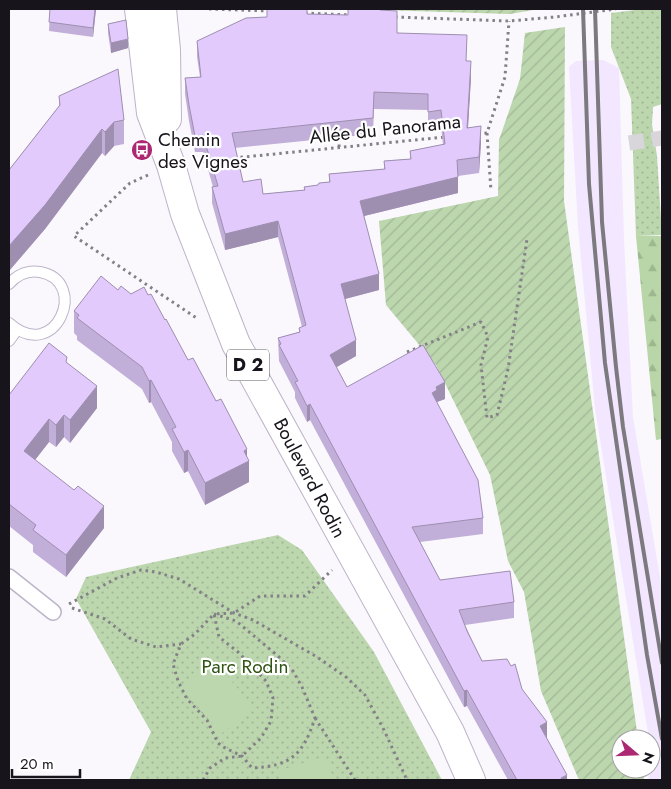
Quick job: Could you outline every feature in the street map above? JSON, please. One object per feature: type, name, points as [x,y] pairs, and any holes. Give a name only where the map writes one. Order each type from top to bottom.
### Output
[{"type":"main road","name":"Boulevard Rodin","points":[[139,9],[151,113],[171,165],[185,214],[236,344],[312,478],[350,552],[450,732],[472,780]]},
{"type":"main road","name":"Boulevard Rodin","points":[[162,9],[166,50],[166,108],[171,165]]},
{"type":"street","points":[[9,577],[53,612]]},
{"type":"lane","points":[[9,284],[14,278],[24,273],[33,271],[44,273],[56,281],[64,294],[66,305],[63,316],[57,325],[38,335],[27,334],[17,330],[9,323]]},
{"type":"lane","points":[[9,341],[17,330]]},
{"type":"path","points":[[209,9],[270,11]]},
{"type":"path","points":[[345,9],[345,24]]},
{"type":"path","points":[[387,16],[509,21],[616,9]]},
{"type":"path","points":[[298,12],[354,15]]},
{"type":"path","name":"Allée du Panorama","points":[[477,134],[487,133],[505,77],[509,21]]},
{"type":"path","points":[[339,147],[340,128]]},
{"type":"path","points":[[487,133],[490,191]]},
{"type":"path","name":"Allée du Panorama","points":[[230,159],[448,137]]},
{"type":"path","points":[[200,321],[74,236],[130,183],[171,165],[211,161]]},
{"type":"path","points":[[407,352],[481,322],[488,337],[480,365],[487,418],[497,415],[508,369],[527,239]]},
{"type":"path","points":[[350,552],[305,596],[260,596],[234,613],[214,614],[195,634],[181,644],[156,647],[131,639],[105,619],[64,606],[83,598],[117,578],[141,570],[156,572],[179,579],[234,613],[253,620],[317,657],[346,677],[365,696],[384,730],[407,780]]},
{"type":"path","points":[[214,614],[236,621],[292,671],[302,687],[315,718],[354,780]]},
{"type":"path","points":[[203,780],[210,768],[225,758],[242,756],[261,738],[272,721],[273,698],[266,681],[238,652],[219,637],[214,614]]},
{"type":"path","points":[[181,644],[173,664],[178,681],[187,698],[207,720],[218,743],[242,756],[252,768],[271,767],[290,760],[304,746],[315,718]]},
{"type":"shaded area","points":[[603,60],[619,68],[624,240],[633,417],[662,589],[662,780],[649,779],[661,779],[661,729],[647,729],[595,409],[578,227],[569,67],[576,61]]},
{"type":"green space","points":[[347,9],[539,9],[510,14]]},
{"type":"green space","points":[[662,9],[662,104],[653,107],[652,124],[657,156],[662,235],[636,236],[631,99],[611,47],[611,13]]},
{"type":"green space","points":[[565,27],[564,201],[637,729],[611,729],[611,779],[644,780],[579,780],[541,691],[524,592],[508,561],[490,475],[436,365],[386,305],[379,221],[498,196],[499,140],[520,79],[525,33]]},
{"type":"green space","points":[[636,236],[662,236],[662,439],[656,440]]},
{"type":"green space","name":"Parc Rodin","points":[[278,535],[302,550],[374,652],[442,780],[129,780],[151,732],[76,599],[86,577]]},
{"type":"green space","points":[[214,660],[253,707],[221,734],[182,687]]},
{"type":"green space","points":[[325,756],[334,780],[282,780],[278,771]]},
{"type":"building","points":[[50,9],[95,9],[93,28],[49,22]]},
{"type":"building","points":[[267,9],[307,9],[307,14],[348,15],[348,9],[380,9],[397,11],[397,33],[467,35],[466,61],[471,61],[467,128],[481,126],[479,157],[457,160],[458,177],[360,201],[379,274],[341,284],[356,340],[330,355],[347,387],[423,345],[445,382],[436,387],[437,390],[432,393],[478,480],[483,518],[412,527],[440,580],[510,571],[514,602],[459,610],[482,661],[507,659],[511,666],[515,664],[522,689],[547,722],[540,726],[567,775],[561,778],[562,780],[517,780],[467,690],[464,691],[310,404],[307,406],[295,382],[298,381],[279,345],[281,344],[278,338],[300,332],[299,328],[306,325],[278,221],[225,234],[212,187],[218,186],[203,135],[195,136],[185,78],[201,77],[197,41],[246,18],[267,17]],"holes":[[[374,92],[428,94],[428,112],[441,110],[445,144],[410,151],[411,159],[384,161],[385,169],[329,174],[330,182],[304,187],[305,190],[263,194],[261,179],[243,182],[232,133],[373,118]]]},
{"type":"building","points":[[126,20],[128,39],[111,43],[108,24]]},
{"type":"building","points":[[118,69],[124,120],[114,122],[105,132],[102,129],[45,205],[9,246],[9,170],[60,105],[59,96]]},
{"type":"building","points":[[101,276],[118,290],[121,286],[131,294],[144,287],[148,295],[151,294],[188,360],[193,358],[216,401],[221,399],[247,449],[244,451],[249,461],[205,483],[188,450],[184,452],[172,429],[176,427],[142,367],[77,318],[79,315],[74,311]]},
{"type":"building","points":[[49,343],[67,357],[66,362],[97,386],[70,420],[64,415],[56,425],[49,419],[24,451],[74,490],[78,486],[104,506],[66,555],[33,530],[36,525],[9,504],[9,395]]},
{"type":"tunnel","points":[[629,143],[662,138]]},
{"type":"railway","points":[[583,9],[589,184],[605,363],[647,655],[662,739]]},
{"type":"railway","points":[[595,9],[602,222],[616,367],[623,427],[662,663]]},
{"type":"place","name":"Chemin des Vignes","points":[[142,150]]}]
